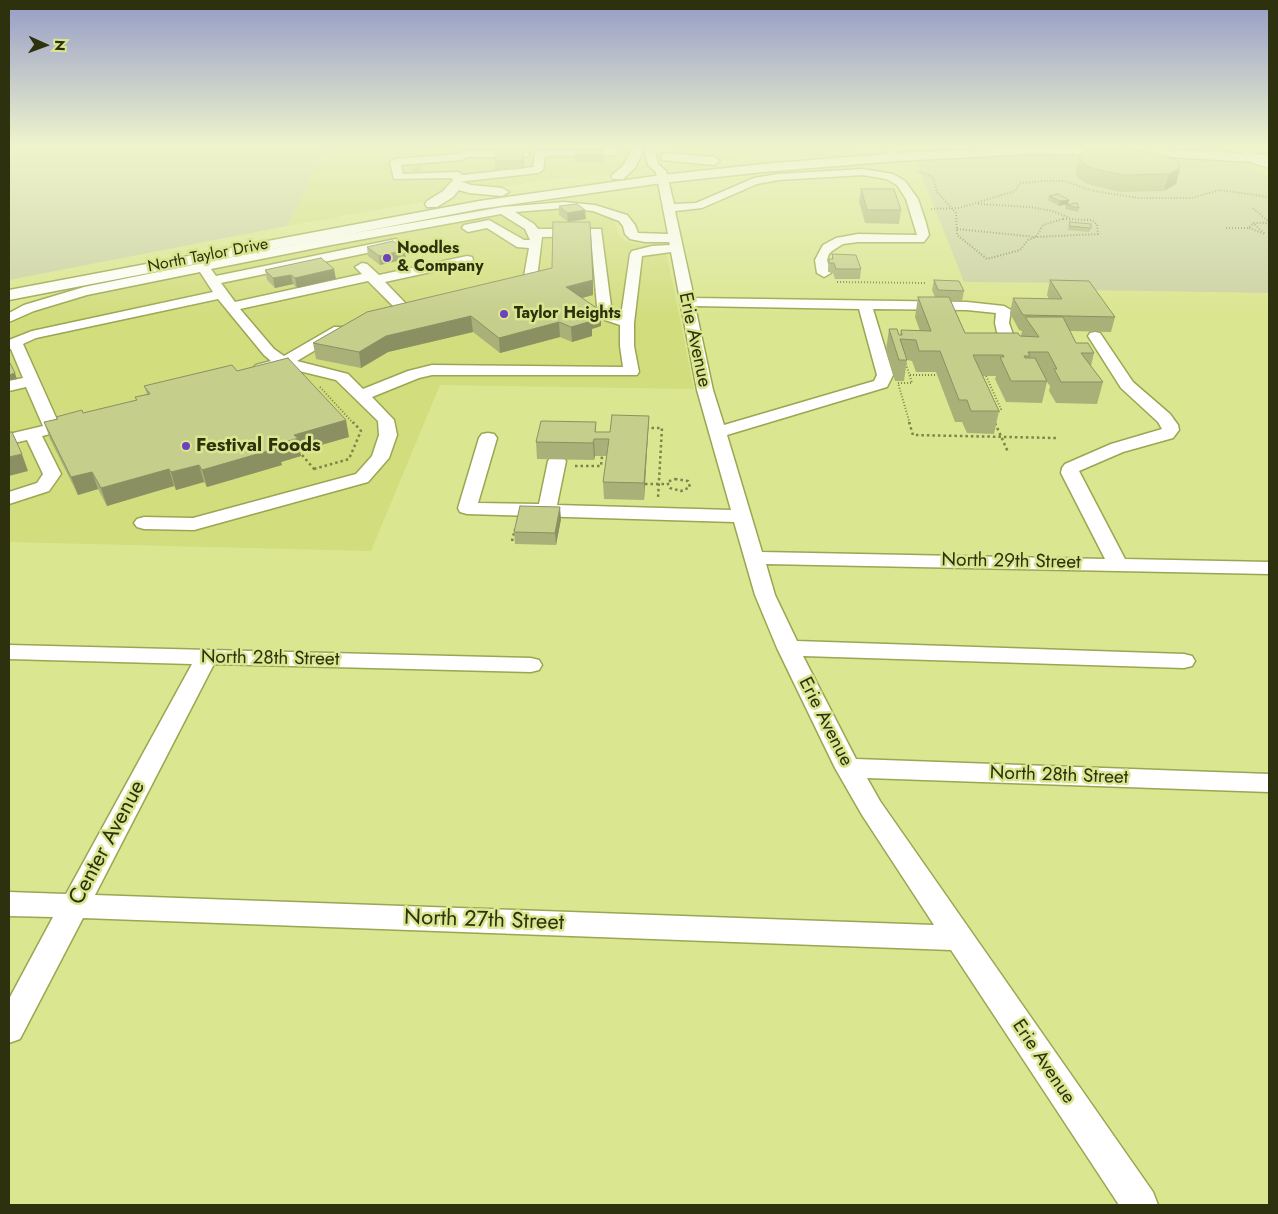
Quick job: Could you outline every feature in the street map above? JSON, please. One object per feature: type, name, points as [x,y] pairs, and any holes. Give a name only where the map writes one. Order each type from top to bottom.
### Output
[{"type":"main road","name":"North Taylor Drive","points":[[100,277],[356,216],[435,204]]},
{"type":"main road","name":"North Taylor Drive","points":[[100,277],[468,204]]},
{"type":"main road","points":[[9,284],[100,277]]},
{"type":"main road","points":[[9,295],[100,277]]},
{"type":"street","name":"Erie Avenue","points":[[666,204],[705,390],[753,558],[765,595],[788,648],[848,768],[871,808],[1140,1205]]},
{"type":"street","points":[[679,204],[698,206],[703,204]]},
{"type":"street","points":[[824,273],[821,260],[823,254],[827,248],[840,241],[858,238],[920,240],[923,235],[913,204]]},
{"type":"street","points":[[9,318],[29,308],[60,297],[100,277],[203,267],[331,241],[503,210],[564,205],[595,208],[623,218],[629,225],[632,234],[637,237],[674,243]]},
{"type":"street","points":[[495,288],[530,278],[536,238],[530,227],[503,210]]},
{"type":"street","points":[[434,235],[489,224],[521,244],[558,232],[597,232],[604,306],[610,317],[627,323]]},
{"type":"street","points":[[213,281],[409,240]]},
{"type":"street","points":[[331,241],[411,307],[389,312]]},
{"type":"street","points":[[362,396],[414,374],[432,370],[631,372],[627,346],[627,323],[636,254],[674,243]]},
{"type":"street","points":[[231,307],[467,260]]},
{"type":"street","points":[[144,523],[194,524],[362,478],[380,458],[388,435],[386,420],[342,377],[282,362],[269,352],[231,307],[203,267]]},
{"type":"street","points":[[52,428],[12,344],[32,336],[93,321],[222,294]]},
{"type":"street","points":[[686,302],[967,306],[1004,310],[1002,322],[1010,346]]},
{"type":"street","points":[[717,432],[881,384],[885,376],[865,304]]},
{"type":"street","points":[[247,371],[282,362],[351,325]]},
{"type":"street","points":[[1094,336],[1127,385],[1164,418],[1170,425],[1171,430],[1167,434],[1117,448],[1071,468],[1070,473],[1118,564]]},
{"type":"street","points":[[9,386],[31,381]]},
{"type":"street","points":[[9,439],[90,419]]},
{"type":"street","points":[[9,498],[43,487],[52,474],[32,433]]},
{"type":"street","points":[[488,438],[467,508],[741,516]]},
{"type":"street","points":[[548,510],[556,463]]},
{"type":"street","name":"North 29th Street","points":[[753,558],[1269,568]]},
{"type":"street","points":[[788,648],[1184,661]]},
{"type":"street","name":"North 28th Street","points":[[9,652],[531,665]]},
{"type":"street","name":"Center Avenue","points":[[9,1029],[207,657]]},
{"type":"street","name":"North 28th Street","points":[[848,768],[1269,783]]},
{"type":"street","name":"North 27th Street","points":[[9,904],[960,938]]},
{"type":"path","points":[[915,208],[954,209],[975,204],[1008,204],[1030,207],[1070,218],[1091,220],[1097,224],[1100,231],[1098,234],[1093,235],[1036,237],[958,229]]},
{"type":"path","points":[[1253,208],[1269,222]]},
{"type":"path","points":[[954,209],[958,229],[957,235],[987,259],[1020,250],[1028,240],[1036,237],[1043,225],[1070,218]]},
{"type":"path","points":[[1249,228],[1253,223],[1269,222]]},
{"type":"path","points":[[1226,228],[1249,228],[1265,234],[1253,223]]},
{"type":"path","points":[[824,273],[818,274],[828,282],[926,283]]},
{"type":"path","points":[[897,283],[899,288]]},
{"type":"path","points":[[905,360],[912,383],[898,383],[913,435],[1056,438]]},
{"type":"path","points":[[910,375],[937,375]]},
{"type":"path","points":[[986,376],[1001,409],[993,419],[1008,452]]},
{"type":"path","points":[[314,469],[349,459],[361,431],[317,384]]},
{"type":"path","points":[[638,427],[662,428],[657,513]]},
{"type":"path","points":[[302,455],[329,487]]},
{"type":"path","points":[[556,463],[601,466],[602,456]]},
{"type":"path","points":[[645,484],[667,484],[672,479],[679,478],[688,481],[690,485],[685,490],[677,491],[670,488],[667,484]]},
{"type":"shaded area","points":[[9,204],[298,204],[287,226],[9,280]]},
{"type":"shaded area","points":[[298,204],[413,204],[287,226]]},
{"type":"shaded area","points":[[933,204],[1269,204],[1269,293],[1086,290],[1069,283],[964,282]]},
{"type":"shaded area","points":[[542,208],[577,209],[603,214],[613,220],[618,234],[626,241],[642,245],[665,245],[694,389],[440,385],[371,551],[9,542],[9,324],[37,308],[95,291],[485,215]]},
{"type":"building","points":[[577,204],[585,210],[567,213],[559,206]]},
{"type":"building","points":[[865,204],[899,204],[901,210],[867,210]]},
{"type":"building","points":[[1077,204],[1079,208],[1066,205]]},
{"type":"building","name":"Taylor Heights","points":[[553,222],[590,222],[593,280],[566,287],[601,311],[585,316],[592,321],[571,327],[559,322],[499,338],[471,316],[386,336],[359,352],[313,343],[367,312],[552,268]]},
{"type":"building","points":[[1070,222],[1091,224],[1091,228],[1069,226]]},
{"type":"building","points":[[393,241],[405,250],[379,256],[367,247]]},
{"type":"building","points":[[832,254],[856,255],[861,269],[836,269],[834,263],[829,263],[829,259],[833,259]]},
{"type":"building","points":[[321,258],[334,269],[295,278],[291,275],[273,278],[265,270]]},
{"type":"building","points":[[934,280],[959,281],[964,291],[938,290]]},
{"type":"building","points":[[1050,280],[1089,281],[1115,317],[1023,315],[1013,298],[1062,299]]},
{"type":"building","points":[[918,297],[949,297],[965,333],[1018,333],[1020,336],[1039,337],[1025,317],[1063,317],[1076,343],[1088,343],[1094,353],[1081,353],[1103,382],[1061,382],[1048,352],[1028,352],[1030,356],[1024,356],[1025,358],[1035,358],[1047,381],[1011,381],[1000,357],[1004,357],[1003,355],[973,355],[999,411],[971,411],[967,400],[959,400],[940,351],[919,351],[916,340],[900,339],[907,360],[899,360],[889,329],[897,329],[899,335],[902,335],[901,330],[931,331]]},
{"type":"building","name":"Festival Foods","points":[[288,358],[346,420],[294,435],[298,438],[276,445],[278,448],[202,470],[199,465],[171,472],[169,469],[101,488],[92,472],[71,477],[44,422],[82,410],[83,413],[137,400],[135,397],[150,394],[144,386],[232,365],[237,371]]},
{"type":"building","points":[[9,363],[15,373],[9,375]]},
{"type":"building","points":[[612,415],[649,416],[644,483],[603,482],[609,439],[594,439],[593,443],[536,442],[541,421],[596,422],[595,432],[610,432]]},
{"type":"building","points":[[9,432],[12,432],[22,454],[9,457]]},
{"type":"building","points":[[520,506],[560,507],[555,533],[514,532]]},
{"type":"place","name":"Noodles & Company","points":[[387,258]]},
{"type":"place","name":"Taylor Heights","points":[[504,314]]},
{"type":"place","name":"Festival Foods","points":[[186,446]]}]
